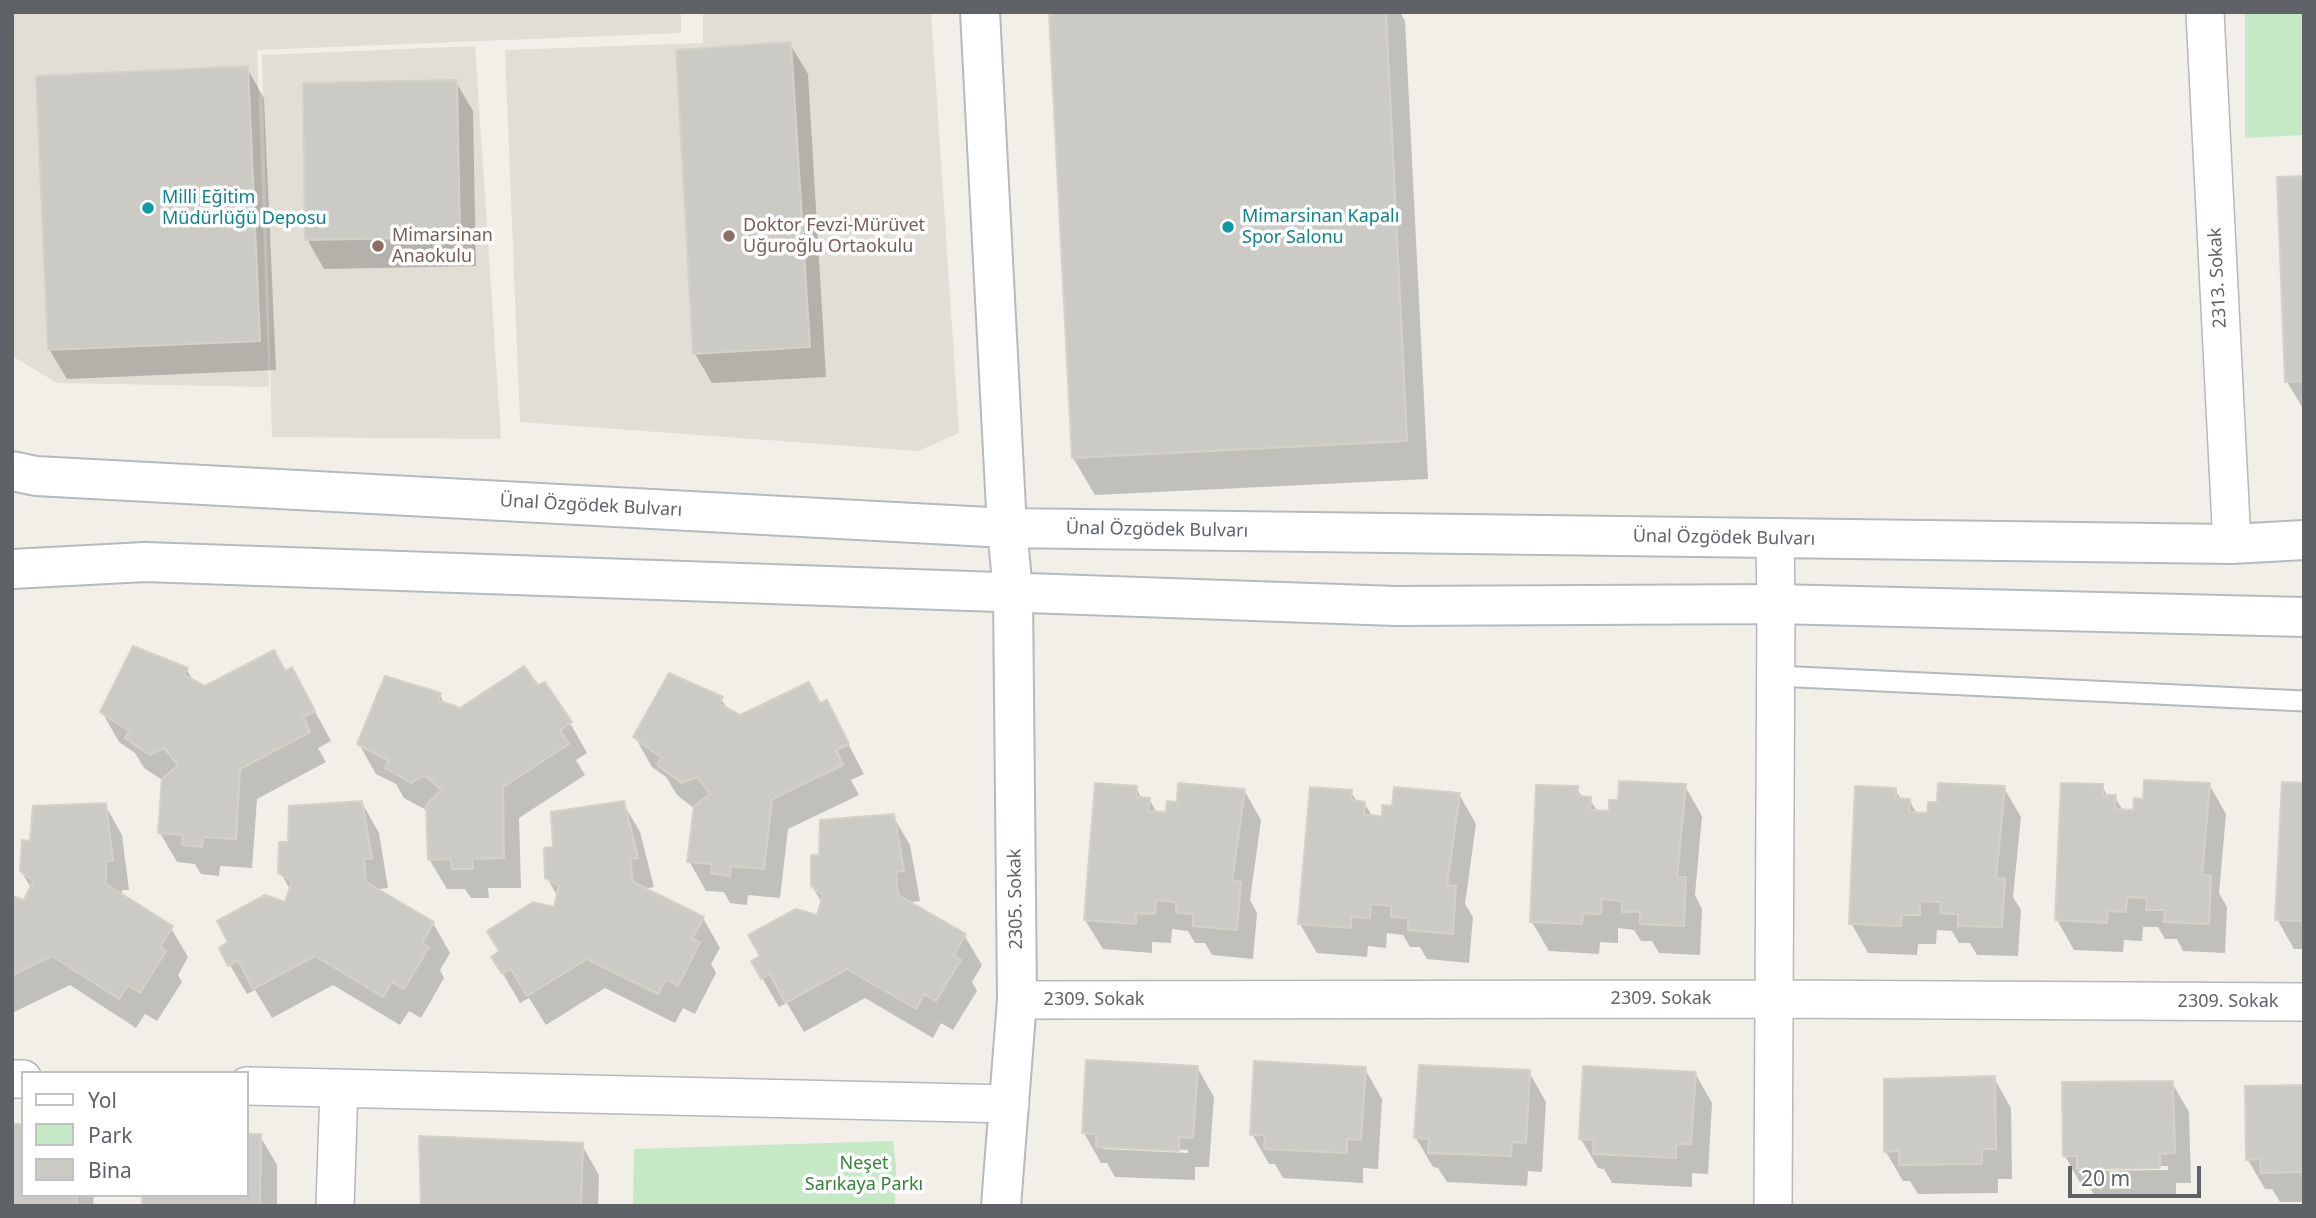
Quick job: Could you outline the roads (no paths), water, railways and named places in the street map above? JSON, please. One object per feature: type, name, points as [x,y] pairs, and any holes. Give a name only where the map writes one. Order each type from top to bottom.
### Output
[{"type":"main road","name":"2305. Sokak","points":[[980,12],[1007,528],[1013,592],[1017,1000],[1001,1206]]},
{"type":"main road","name":"Ünal Özgödek Bulvarı","points":[[12,471],[50,477],[1007,528],[2232,544],[2304,540]]},
{"type":"main road","points":[[12,569],[145,562],[1396,606],[1776,604],[2304,617]]},
{"type":"street","name":"2313. Sokak","points":[[2205,12],[2232,544]]},
{"type":"street","points":[[1773,1206],[1775,538]]},
{"type":"street","name":"2309. Sokak","points":[[1017,1000],[1773,999],[2304,1002]]},
{"type":"street","points":[[248,1086],[1010,1104]]},
{"type":"street","points":[[335,1206],[339,1088]]},
{"type":"lane","points":[[1776,676],[2304,701]]},
{"type":"place","name":"Milli Eğitim Müdürlüğü Deposu","points":[[148,208]]},
{"type":"place","name":"Mimarsinan Kapalı Spor Salonu","points":[[1228,227]]},
{"type":"place","name":"Doktor Fevzi-Mürüvet Uğuroğlu Ortaokulu","points":[[729,236]]},
{"type":"place","name":"Mimarsinan Anaokulu","points":[[378,246]]},
{"type":"park label","name":"Neşet Sarıkaya Parkı","points":[[864,1174]]}]
